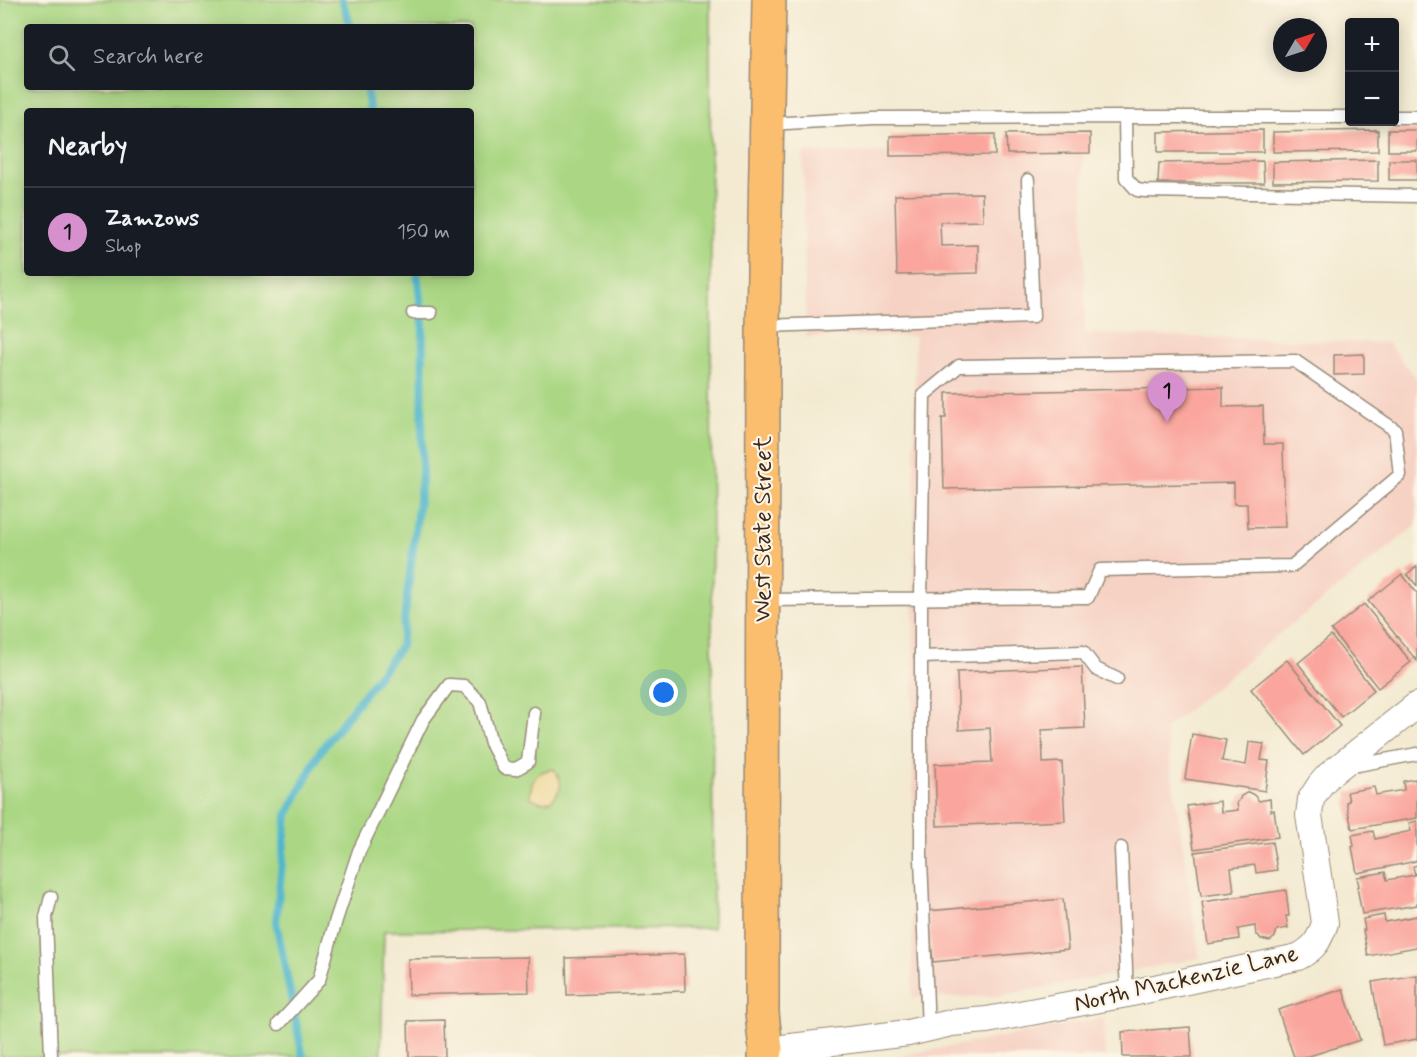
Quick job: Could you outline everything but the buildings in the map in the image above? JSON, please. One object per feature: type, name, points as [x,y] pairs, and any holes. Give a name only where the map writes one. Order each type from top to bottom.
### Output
[{"type":"main road","name":"West State Street","points":[[765,1054],[762,1013],[762,600],[768,0]]},
{"type":"street","name":"North Mackenzie Lane","points":[[765,1054],[928,1029],[951,1023],[987,1020],[1127,994],[1298,957],[1316,945],[1325,923],[1309,815],[1311,799],[1329,775],[1417,705]]},
{"type":"lane","points":[[1125,117],[1126,178],[1137,190],[1417,196]]},
{"type":"lane","points":[[766,124],[874,118],[1345,117]]},
{"type":"lane","points":[[1399,117],[1417,117]]},
{"type":"lane","points":[[763,326],[1033,317],[1028,180]]},
{"type":"lane","points":[[413,313],[431,313]]},
{"type":"lane","points":[[762,600],[921,599],[1088,597],[1100,570],[1292,566],[1400,475],[1395,430],[1295,361],[959,366],[924,395],[921,599],[921,870],[928,1029]]},
{"type":"lane","points":[[921,657],[1083,652],[1096,669],[1117,679]]},
{"type":"lane","points":[[279,1024],[319,980],[359,851],[423,720],[449,685],[464,686],[480,702],[491,743],[504,768],[516,769],[528,762],[534,713]]},
{"type":"lane","points":[[1338,768],[1417,754]]},
{"type":"lane","points":[[1121,848],[1127,994]]},
{"type":"lane","points":[[51,897],[46,917],[51,1057]]},
{"type":"shaded area","points":[[1083,151],[1085,334],[1388,343],[1417,380],[1417,525],[1283,631],[1165,729],[1200,958],[998,996],[912,998],[915,336],[806,337],[803,153]]},
{"type":"shaded area","points":[[1104,1018],[1105,1057],[894,1057]]},
{"type":"green space","points":[[0,0],[710,0],[713,928],[384,931],[381,1057],[0,1057]]},
{"type":"sand","points":[[554,769],[560,782],[555,797],[551,801],[540,802],[530,797],[535,777],[542,772]]},
{"type":"waterway","points":[[342,0],[350,24]]},
{"type":"waterway","points":[[366,90],[370,108]]},
{"type":"waterway","points":[[303,1057],[276,922],[287,815],[319,753],[401,646],[422,476],[423,324],[417,276]]},
{"type":"place","name":"Zamzows","points":[[1167,422]]}]
